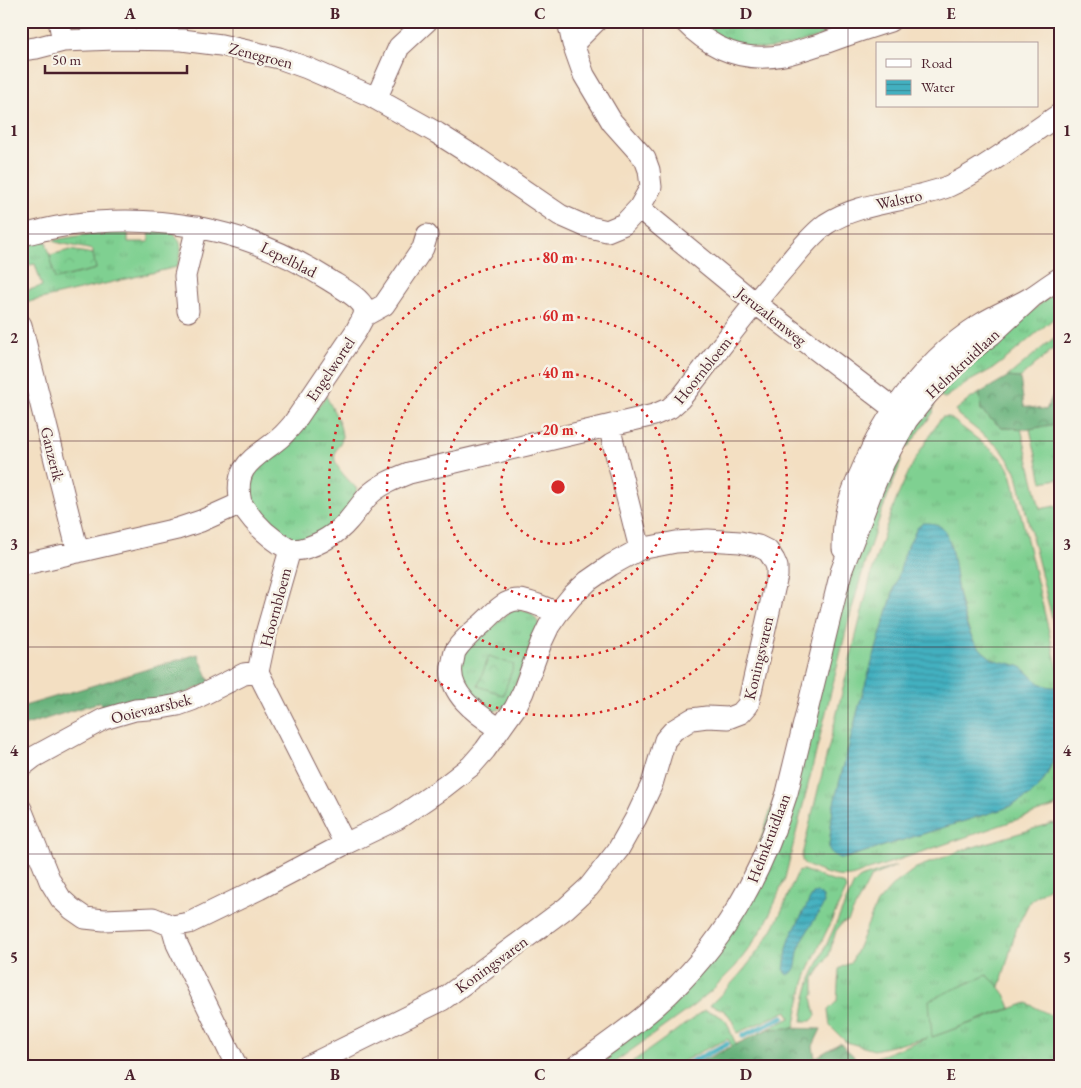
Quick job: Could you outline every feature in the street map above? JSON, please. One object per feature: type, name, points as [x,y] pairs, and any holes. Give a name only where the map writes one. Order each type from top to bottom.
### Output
[{"type":"street","points":[[376,98],[399,47],[427,21]]},
{"type":"street","points":[[568,21],[573,44],[584,75],[612,122],[645,159],[650,170],[651,187],[639,208]]},
{"type":"street","points":[[573,44],[596,21]]},
{"type":"street","points":[[684,21],[706,39],[726,51],[765,58],[785,55],[890,21]]},
{"type":"street","name":"Zenegroen","points":[[21,50],[36,48],[61,31],[115,39],[182,40],[221,45],[279,58],[376,98],[437,133],[560,214],[585,226],[607,231],[624,224],[639,208]]},
{"type":"street","name":"Walstro","points":[[755,303],[813,235],[839,216],[874,204],[928,194],[949,186],[982,168],[1060,114]]},
{"type":"street","name":"Jeruzalemweg","points":[[639,208],[755,303],[901,415]]},
{"type":"street","name":"Lepelblad","points":[[21,236],[63,226],[107,221],[175,224],[220,232],[256,242],[316,272],[353,295],[364,307],[364,316]]},
{"type":"street","points":[[188,311],[185,276],[197,227]]},
{"type":"street","name":"Engelwortel","points":[[241,503],[238,484],[243,470],[255,456],[276,441],[293,424],[356,331],[364,316],[384,305],[423,248],[427,235]]},
{"type":"street","name":"Helmkruidlaan","points":[[575,1067],[633,1025],[668,995],[717,938],[747,893],[768,848],[784,802],[841,572],[901,415],[918,405],[951,369],[1032,297],[1060,278]]},
{"type":"street","name":"Hoornbloem","points":[[258,672],[266,634],[290,550],[302,549],[336,533],[349,521],[368,496],[382,485],[394,479],[664,412],[676,404],[755,303]]},
{"type":"street","name":"Ganzerik","points":[[21,326],[28,381],[78,552]]},
{"type":"street","points":[[608,426],[640,549]]},
{"type":"street","points":[[21,565],[177,529],[201,521],[241,503],[248,516],[267,534],[290,550]]},
{"type":"street","name":"Koningsvaren","points":[[172,926],[188,923],[397,819],[471,766],[515,708],[541,643],[558,613],[588,581],[611,565],[640,549],[708,540],[740,542],[758,546],[768,551],[777,567],[777,576],[748,705],[741,713],[728,718],[707,716],[692,719],[674,730],[665,740],[652,784],[636,818],[618,850],[589,887],[566,908],[442,1000],[306,1067]]},
{"type":"street","points":[[500,729],[472,709],[459,693],[453,681],[451,666],[456,651],[465,639],[503,605],[517,600],[529,602],[558,613]]},
{"type":"street","points":[[258,672],[345,844]]},
{"type":"street","name":"Ooievaarsbek","points":[[21,767],[34,757],[104,719],[135,710],[178,705],[244,674],[258,672]]},
{"type":"street","points":[[21,809],[50,881],[62,899],[72,909],[85,918],[104,920],[154,918],[172,926],[177,944],[237,1067]]},
{"type":"green space","points":[[696,21],[866,21],[788,46],[763,49],[730,43]]},
{"type":"green space","points":[[128,227],[128,242],[149,242],[150,228],[173,232],[181,245],[177,267],[28,302],[26,291],[42,286],[35,264],[21,267],[22,254],[25,247],[46,241],[56,279],[96,269],[93,250],[55,242],[54,240],[90,234],[95,229]]},
{"type":"green space","points":[[70,250],[93,254],[96,269],[55,279],[50,255]]},
{"type":"green space","points":[[1060,288],[1060,313],[994,368],[945,398],[940,397],[939,387]]},
{"type":"green space","points":[[1060,333],[1060,343],[1020,378],[1007,377]]},
{"type":"green space","points":[[1007,377],[1020,378],[1024,406],[1046,410],[1060,380],[1060,423],[1030,429],[1002,428],[981,411],[980,393]]},
{"type":"green space","points":[[980,393],[981,411],[1002,428],[1021,428],[1040,509],[1060,505],[1060,651],[1016,471],[1001,449],[958,415],[956,410]]},
{"type":"green space","points":[[326,396],[336,415],[342,436],[335,454],[336,463],[342,473],[357,489],[352,504],[332,526],[297,542],[279,534],[249,500],[247,480],[257,465],[308,420]]},
{"type":"green space","points":[[932,403],[934,406],[933,413],[908,447],[903,448],[904,434]]},
{"type":"green space","points":[[942,417],[949,417],[998,455],[1008,467],[1060,678],[1060,687],[1043,685],[1024,669],[991,658],[974,642],[962,609],[951,549],[860,702],[834,807],[829,849],[845,858],[1012,805],[1033,793],[1043,782],[1060,743],[1060,805],[854,875],[835,876],[804,864],[802,855],[871,575],[882,540],[901,488],[917,456]]},
{"type":"green space","points":[[1060,423],[1060,484],[1058,479],[1042,482],[1030,429]]},
{"type":"green space","points":[[895,451],[900,454],[901,462],[868,552],[848,623],[785,878],[767,921],[735,967],[693,1006],[608,1067],[589,1067],[729,935],[851,569]]},
{"type":"green space","points":[[513,609],[529,612],[539,624],[508,705],[489,711],[479,703],[459,675],[462,654]]},
{"type":"green space","points":[[198,654],[210,682],[176,698],[105,710],[100,702],[23,726],[21,722],[21,707]]},
{"type":"green space","points":[[489,656],[514,665],[503,695],[478,686]]},
{"type":"green space","points":[[1053,823],[1060,826],[1060,867],[1052,885],[1030,901],[1017,927],[1000,987],[987,976],[932,1037],[1027,1003],[1060,1020],[1060,1067],[859,1067],[861,1063],[927,1038],[874,1050],[846,1042],[830,1026],[828,1010],[837,1001],[839,969],[852,961],[877,903],[892,886],[916,868],[960,851]]},
{"type":"green space","points":[[896,866],[871,877],[848,921],[842,923],[836,931],[829,955],[814,978],[814,995],[812,997],[816,1016],[811,1021],[802,1021],[811,979],[854,884],[863,877]]},
{"type":"green space","points":[[803,870],[842,883],[845,885],[846,890],[811,964],[804,983],[794,1028],[768,1029],[790,1018],[787,1011],[737,1033],[728,1014],[710,1005],[737,978],[760,948],[778,920],[798,872]]},
{"type":"green space","points":[[987,975],[1002,990],[1011,1008],[932,1037],[929,1000]]},
{"type":"green space","points":[[705,1010],[724,1019],[736,1044],[732,1046],[728,1039],[673,1067],[625,1067]]},
{"type":"green space","points":[[768,1029],[821,1029],[813,1046],[815,1058],[840,1043],[861,1063],[859,1067],[689,1067]]},
{"type":"green space","points":[[21,1052],[36,1067],[21,1067]]},
{"type":"water","points":[[923,523],[941,527],[948,539],[962,610],[973,640],[992,659],[1021,667],[1042,684],[1060,687],[1060,743],[1056,748],[1043,782],[1033,793],[1020,801],[1003,809],[845,858],[839,858],[832,854],[829,849],[833,807],[860,702],[906,550],[917,528]]},
{"type":"water","points":[[817,893],[823,897],[824,903],[800,945],[794,971],[788,975],[784,970],[790,938],[813,894]]},
{"type":"waterway","points":[[743,1036],[783,1017]]},
{"type":"waterway","points":[[681,1067],[727,1044]]}]
